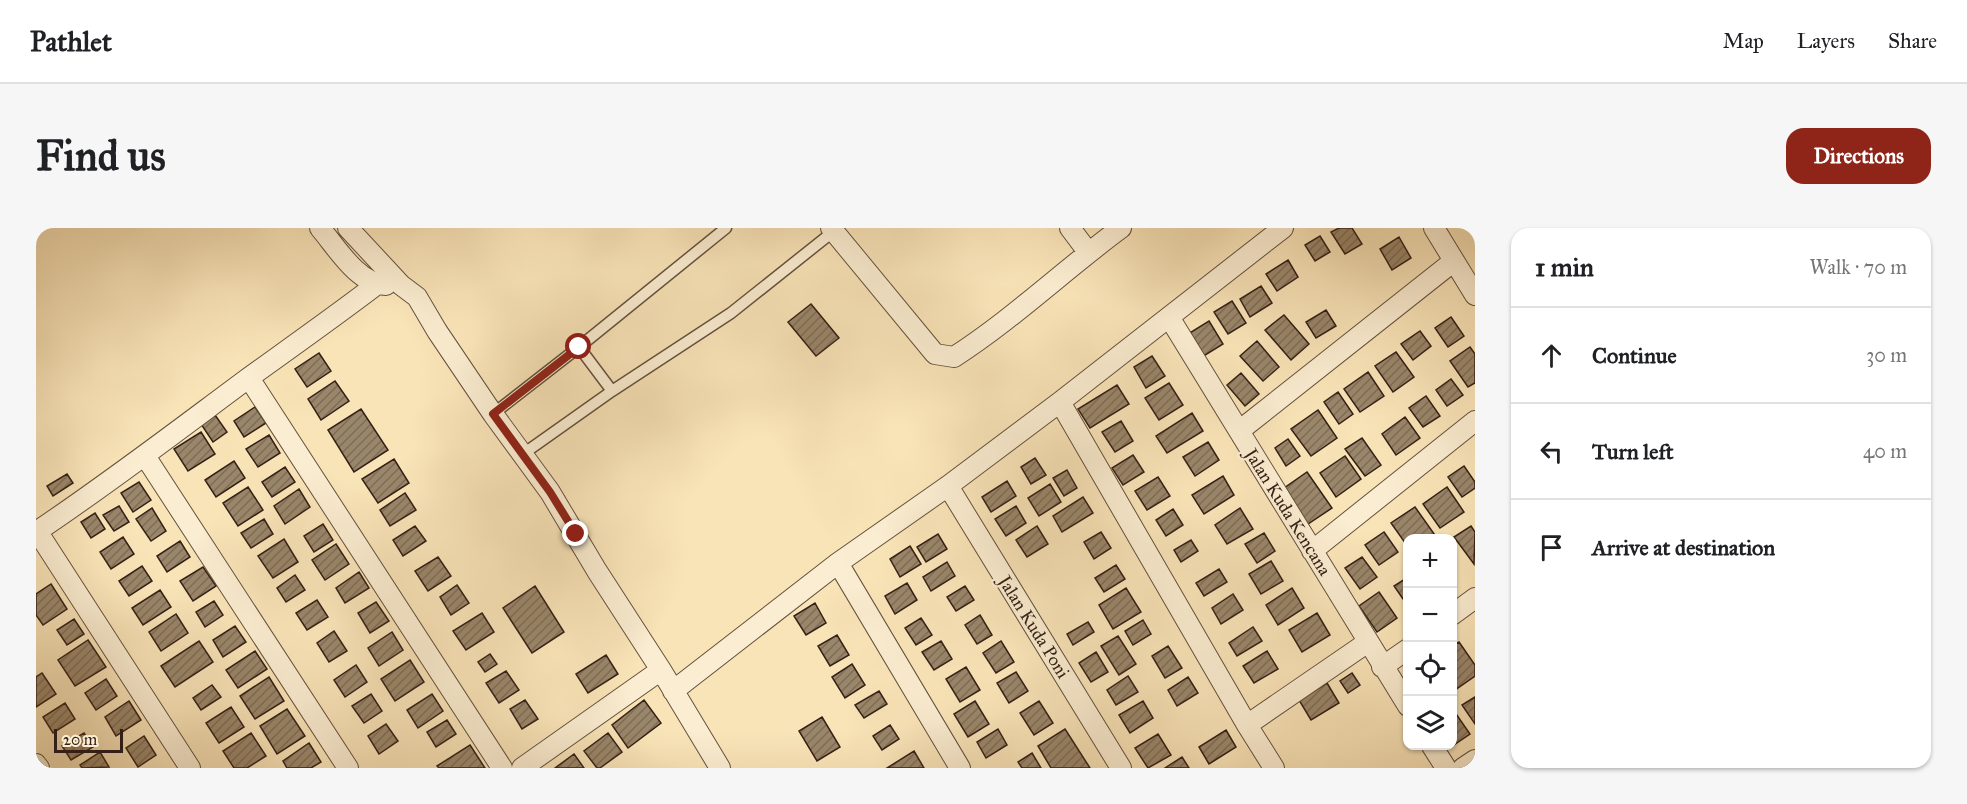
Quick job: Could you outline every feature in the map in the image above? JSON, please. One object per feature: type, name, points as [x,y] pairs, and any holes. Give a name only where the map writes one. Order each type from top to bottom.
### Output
[{"type":"street","points":[[320,228],[357,271],[389,281],[417,297],[493,414],[550,492],[720,768]]},
{"type":"street","points":[[348,228],[389,281]]},
{"type":"street","points":[[1070,228],[1088,252]]},
{"type":"street","points":[[834,229],[935,354],[954,357],[981,339],[1121,228]]},
{"type":"street","points":[[673,691],[838,563],[948,486],[1060,402],[1283,228]]},
{"type":"street","points":[[1434,228],[1475,295]]},
{"type":"street","points":[[1239,431],[1454,261]]},
{"type":"street","points":[[190,768],[37,531],[145,456],[249,378],[389,281]]},
{"type":"street","name":"Jalan Kuda Kencana","points":[[1169,317],[1403,700]]},
{"type":"street","points":[[249,378],[502,768]]},
{"type":"street","points":[[1060,402],[1274,768]]},
{"type":"street","points":[[1312,551],[1475,421]]},
{"type":"street","points":[[145,456],[348,768]]},
{"type":"street","name":"Jalan Kuda Poni","points":[[948,486],[1121,768]]},
{"type":"street","points":[[838,563],[960,768]]},
{"type":"street","points":[[1457,611],[1475,598]]},
{"type":"street","points":[[1247,725],[1368,642]]},
{"type":"street","points":[[1383,667],[1403,652]]},
{"type":"street","points":[[522,768],[661,670]]},
{"type":"street","points":[[1435,750],[1446,768]]},
{"type":"street","points":[[1463,768],[1475,760]]},
{"type":"street","points":[[36,764],[39,768]]},
{"type":"lane","points":[[493,414],[726,228]]},
{"type":"lane","points":[[523,454],[612,391],[731,313],[834,229]]},
{"type":"lane","points":[[579,347],[612,391]]},
{"type":"building","points":[[1339,228],[1352,228],[1362,244],[1345,254],[1331,232]]},
{"type":"building","points":[[1320,236],[1330,252],[1315,261],[1305,245]]},
{"type":"building","points":[[1399,237],[1411,258],[1392,270],[1380,249]]},
{"type":"building","points":[[1288,260],[1298,277],[1277,291],[1266,274]]},
{"type":"building","points":[[1261,286],[1272,303],[1250,317],[1240,299]]},
{"type":"building","points":[[1232,301],[1246,323],[1228,334],[1214,312]]},
{"type":"building","points":[[811,304],[839,338],[816,356],[788,322]]},
{"type":"building","points":[[1326,310],[1336,326],[1316,338],[1306,322]]},
{"type":"building","points":[[1284,315],[1309,344],[1291,360],[1265,330]]},
{"type":"building","points":[[1451,317],[1464,336],[1448,347],[1435,328]]},
{"type":"building","points":[[1209,321],[1223,344],[1202,357],[1188,334]]},
{"type":"building","points":[[1420,331],[1431,346],[1413,360],[1401,344]]},
{"type":"building","points":[[1257,341],[1279,367],[1263,381],[1240,356]]},
{"type":"building","points":[[1470,347],[1475,354],[1475,383],[1468,387],[1450,361]]},
{"type":"building","points":[[1396,352],[1414,377],[1393,392],[1375,366]]},
{"type":"building","points":[[319,353],[331,371],[307,387],[295,369]]},
{"type":"building","points":[[1152,356],[1165,376],[1146,388],[1134,367]]},
{"type":"building","points":[[1368,372],[1384,396],[1360,412],[1344,389]]},
{"type":"building","points":[[1241,373],[1259,394],[1245,406],[1227,385]]},
{"type":"building","points":[[1451,379],[1463,395],[1447,406],[1436,390]]},
{"type":"building","points":[[335,381],[349,401],[321,420],[308,399]]},
{"type":"building","points":[[1169,383],[1183,405],[1159,420],[1145,398]]},
{"type":"building","points":[[1117,385],[1129,404],[1090,428],[1078,409]]},
{"type":"building","points":[[1338,392],[1353,414],[1339,424],[1324,402]]},
{"type":"building","points":[[1426,396],[1440,416],[1423,427],[1409,408]]},
{"type":"building","points":[[255,407],[266,423],[244,437],[234,421]]},
{"type":"building","points":[[361,409],[388,450],[354,472],[328,430]]},
{"type":"building","points":[[1318,410],[1337,438],[1311,456],[1291,429]]},
{"type":"building","points":[[1192,413],[1203,431],[1167,453],[1156,436]]},
{"type":"building","points":[[215,415],[227,432],[213,442],[201,424]]},
{"type":"building","points":[[1405,417],[1420,438],[1396,455],[1382,434]]},
{"type":"building","points":[[1121,421],[1133,441],[1115,452],[1102,432]]},
{"type":"building","points":[[201,432],[215,454],[188,471],[174,449]]},
{"type":"building","points":[[269,435],[280,453],[258,467],[246,449]]},
{"type":"building","points":[[1362,438],[1381,465],[1365,476],[1345,449]]},
{"type":"building","points":[[1288,439],[1300,456],[1286,466],[1275,448]]},
{"type":"building","points":[[1208,442],[1219,460],[1195,476],[1183,457]]},
{"type":"building","points":[[1133,455],[1144,472],[1123,485],[1112,468]]},
{"type":"building","points":[[1345,456],[1361,479],[1336,497],[1320,473]]},
{"type":"building","points":[[1035,458],[1046,475],[1031,484],[1021,467]]},
{"type":"building","points":[[394,459],[409,483],[378,503],[362,479]]},
{"type":"building","points":[[234,461],[245,478],[216,497],[205,480]]},
{"type":"building","points":[[1464,466],[1475,482],[1475,488],[1462,497],[1448,477]]},
{"type":"building","points":[[285,467],[295,482],[272,497],[262,482]]},
{"type":"building","points":[[1067,470],[1077,488],[1064,496],[1053,478]]},
{"type":"building","points":[[1307,472],[1332,508],[1302,528],[1277,493]]},
{"type":"building","points":[[67,474],[73,483],[53,496],[47,486]]},
{"type":"building","points":[[1223,476],[1234,495],[1204,514],[1192,495]]},
{"type":"building","points":[[1158,477],[1170,496],[1147,510],[1135,491]]},
{"type":"building","points":[[1007,481],[1016,496],[991,512],[982,497]]},
{"type":"building","points":[[139,482],[151,500],[133,512],[121,493]]},
{"type":"building","points":[[1050,484],[1061,502],[1039,516],[1028,498]]},
{"type":"building","points":[[248,487],[263,510],[238,526],[223,503]]},
{"type":"building","points":[[1447,487],[1464,512],[1440,528],[1423,504]]},
{"type":"building","points":[[299,489],[310,507],[285,524],[274,506]]},
{"type":"building","points":[[405,493],[416,510],[390,526],[380,510]]},
{"type":"building","points":[[1083,497],[1093,513],[1062,532],[1053,516]]},
{"type":"building","points":[[119,506],[129,522],[114,531],[103,515]]},
{"type":"building","points":[[1016,506],[1026,523],[1006,536],[995,519]]},
{"type":"building","points":[[1415,507],[1434,534],[1403,534],[1403,540],[1391,523]]},
{"type":"building","points":[[152,508],[166,531],[151,541],[136,519]]},
{"type":"building","points":[[1240,508],[1253,529],[1227,544],[1215,525]]},
{"type":"building","points":[[1173,509],[1183,525],[1166,536],[1156,520]]},
{"type":"building","points":[[95,513],[105,529],[91,538],[81,522]]},
{"type":"building","points":[[264,519],[273,534],[251,548],[241,533]]},
{"type":"building","points":[[323,524],[333,540],[314,552],[304,536]]},
{"type":"building","points":[[415,526],[426,541],[403,556],[393,540]]},
{"type":"building","points":[[1037,526],[1048,544],[1027,557],[1016,540]]},
{"type":"building","points":[[1471,526],[1475,532],[1474,564],[1457,541],[1457,535]]},
{"type":"building","points":[[1101,532],[1111,548],[1094,559],[1084,542]]},
{"type":"building","points":[[1384,532],[1398,552],[1379,565],[1365,545]]},
{"type":"building","points":[[1264,533],[1275,551],[1257,563],[1245,544]]},
{"type":"building","points":[[938,534],[947,549],[926,562],[917,547]]},
{"type":"building","points":[[123,537],[134,554],[111,569],[100,552]]},
{"type":"building","points":[[284,539],[298,562],[273,578],[258,556]]},
{"type":"building","points":[[1191,540],[1198,551],[1181,562],[1174,550]]},
{"type":"building","points":[[180,541],[190,557],[167,572],[157,556]]},
{"type":"building","points":[[336,544],[349,564],[325,580],[312,560]]},
{"type":"building","points":[[910,546],[921,564],[900,577],[890,559]]},
{"type":"building","points":[[438,557],[451,576],[428,591],[415,571]]},
{"type":"building","points":[[1362,557],[1377,577],[1360,589],[1345,568]]},
{"type":"building","points":[[1271,561],[1283,581],[1261,594],[1249,574]]},
{"type":"building","points":[[947,562],[955,576],[931,591],[923,577]]},
{"type":"building","points":[[1116,565],[1125,579],[1104,592],[1095,578]]},
{"type":"building","points":[[142,566],[152,581],[129,596],[119,581]]},
{"type":"building","points":[[203,567],[216,586],[193,601],[180,581]]},
{"type":"building","points":[[1219,569],[1227,582],[1204,596],[1196,583]]},
{"type":"building","points":[[359,572],[369,588],[345,603],[336,588]]},
{"type":"building","points":[[295,575],[305,590],[286,602],[277,588]]},
{"type":"building","points":[[1403,580],[1403,599],[1394,586]]},
{"type":"building","points":[[907,583],[917,600],[895,614],[885,596]]},
{"type":"building","points":[[51,584],[67,609],[43,625],[36,615],[36,594]]},
{"type":"building","points":[[457,585],[469,603],[451,615],[440,597]]},
{"type":"building","points":[[535,586],[564,632],[532,653],[503,608]]},
{"type":"building","points":[[965,586],[974,600],[956,611],[947,597]]},
{"type":"building","points":[[1126,588],[1141,612],[1113,629],[1099,605]]},
{"type":"building","points":[[1292,588],[1304,608],[1278,625],[1266,605]]},
{"type":"building","points":[[160,590],[171,607],[143,625],[132,608]]},
{"type":"building","points":[[1379,592],[1397,618],[1377,632],[1359,606]]},
{"type":"building","points":[[1233,594],[1243,610],[1221,624],[1212,608]]},
{"type":"building","points":[[317,600],[328,617],[307,630],[296,613]]},
{"type":"building","points":[[214,601],[223,615],[205,627],[196,612]]},
{"type":"building","points":[[376,602],[389,621],[370,633],[358,613]]},
{"type":"building","points":[[815,603],[826,623],[806,635],[794,616]]},
{"type":"building","points":[[482,613],[494,632],[466,650],[453,631]]},
{"type":"building","points":[[1317,613],[1330,635],[1302,652],[1289,630]]},
{"type":"building","points":[[176,614],[188,633],[161,651],[149,632]]},
{"type":"building","points":[[980,615],[992,635],[977,644],[965,625]]},
{"type":"building","points":[[921,618],[932,635],[916,645],[905,628]]},
{"type":"building","points":[[74,619],[84,634],[67,645],[57,630]]},
{"type":"building","points":[[1143,620],[1151,634],[1133,645],[1125,631]]},
{"type":"building","points":[[1088,622],[1094,632],[1073,645],[1067,634]]},
{"type":"building","points":[[235,626],[246,642],[223,657],[213,640]]},
{"type":"building","points":[[1253,627],[1262,641],[1237,656],[1229,643]]},
{"type":"building","points":[[334,631],[347,651],[329,662],[317,643]]},
{"type":"building","points":[[392,632],[403,650],[379,666],[368,648]]},
{"type":"building","points":[[837,635],[849,655],[830,666],[818,646]]},
{"type":"building","points":[[1118,636],[1136,664],[1119,675],[1101,646]]},
{"type":"building","points":[[88,640],[106,667],[75,686],[58,660]]},
{"type":"building","points":[[199,641],[213,662],[175,687],[161,666]]},
{"type":"building","points":[[941,641],[952,659],[934,670],[922,652]]},
{"type":"building","points":[[1001,641],[1014,662],[996,673],[983,653]]},
{"type":"building","points":[[1459,642],[1475,665],[1475,676],[1457,689],[1457,643]]},
{"type":"building","points":[[1168,646],[1182,668],[1165,678],[1152,656]]},
{"type":"building","points":[[255,651],[267,669],[238,688],[226,670]]},
{"type":"building","points":[[1267,651],[1278,669],[1254,683],[1243,666]]},
{"type":"building","points":[[1096,652],[1108,672],[1091,682],[1079,663]]},
{"type":"building","points":[[490,654],[497,664],[485,672],[478,662]]},
{"type":"building","points":[[606,655],[618,674],[588,693],[576,674]]},
{"type":"building","points":[[410,660],[424,682],[395,701],[381,679]]},
{"type":"building","points":[[852,664],[865,685],[845,698],[832,677]]},
{"type":"building","points":[[356,665],[367,682],[345,697],[334,680]]},
{"type":"building","points":[[966,667],[980,690],[960,702],[946,679]]},
{"type":"building","points":[[506,671],[519,690],[499,703],[486,683]]},
{"type":"building","points":[[1016,672],[1028,691],[1009,703],[997,683]]},
{"type":"building","points":[[42,673],[56,694],[36,707],[36,677]]},
{"type":"building","points":[[1352,673],[1360,685],[1348,693],[1340,681]]},
{"type":"building","points":[[1128,676],[1138,692],[1116,705],[1107,690]]},
{"type":"building","points":[[269,677],[284,701],[255,719],[240,696]]},
{"type":"building","points":[[1188,677],[1198,693],[1177,706],[1168,690]]},
{"type":"building","points":[[106,679],[117,696],[96,710],[85,693]]},
{"type":"building","points":[[1327,683],[1339,703],[1311,720],[1299,700]]},
{"type":"building","points":[[212,685],[221,697],[201,710],[193,698]]},
{"type":"building","points":[[879,691],[887,704],[864,718],[855,705]]},
{"type":"building","points":[[371,694],[382,711],[364,723],[352,706]]},
{"type":"building","points":[[432,694],[443,711],[418,728],[407,710]]},
{"type":"building","points":[[1475,697],[1475,724],[1462,705]]},
{"type":"building","points":[[525,700],[538,719],[522,729],[510,709]]},
{"type":"building","points":[[644,700],[661,723],[628,748],[612,725]]},
{"type":"building","points":[[129,701],[141,720],[116,736],[105,717]]},
{"type":"building","points":[[975,701],[989,724],[968,737],[954,714]]},
{"type":"building","points":[[1039,701],[1053,723],[1034,735],[1020,713]]},
{"type":"building","points":[[1143,701],[1153,718],[1130,733],[1119,715]]},
{"type":"building","points":[[65,703],[75,719],[53,733],[43,717]]},
{"type":"building","points":[[231,707],[244,727],[219,743],[206,723]]},
{"type":"building","points":[[287,709],[305,736],[277,754],[260,726]]},
{"type":"building","points":[[1457,715],[1470,734],[1457,743]]},
{"type":"building","points":[[822,717],[840,747],[817,761],[799,731]]},
{"type":"building","points":[[447,720],[456,734],[436,747],[427,732]]},
{"type":"building","points":[[386,724],[398,741],[379,754],[368,736]]},
{"type":"building","points":[[890,725],[899,739],[882,750],[873,736]]},
{"type":"building","points":[[998,729],[1007,745],[986,758],[977,742]]},
{"type":"building","points":[[1065,729],[1090,768],[1051,768],[1038,746]]},
{"type":"building","points":[[1226,730],[1236,747],[1209,764],[1199,747]]},
{"type":"building","points":[[84,733],[93,747],[71,760],[62,746]]},
{"type":"building","points":[[251,733],[266,756],[247,768],[234,768],[223,751]]},
{"type":"building","points":[[608,733],[622,752],[597,768],[584,751]]},
{"type":"building","points":[[1158,734],[1171,755],[1148,768],[1135,748]]},
{"type":"building","points":[[144,736],[156,755],[138,767],[126,748]]},
{"type":"building","points":[[309,743],[321,762],[311,768],[287,768],[283,761]]},
{"type":"building","points":[[470,745],[485,768],[439,768],[437,766]]},
{"type":"building","points":[[914,751],[924,768],[887,768]]},
{"type":"building","points":[[100,752],[109,767],[82,768],[80,765]]},
{"type":"building","points":[[1032,753],[1041,768],[1022,768],[1018,762]]},
{"type":"building","points":[[574,754],[584,768],[555,768]]},
{"type":"building","points":[[1182,757],[1189,768],[1165,768]]},
{"type":"route","points":[[576,534],[550,492],[493,414],[579,347]]}]
